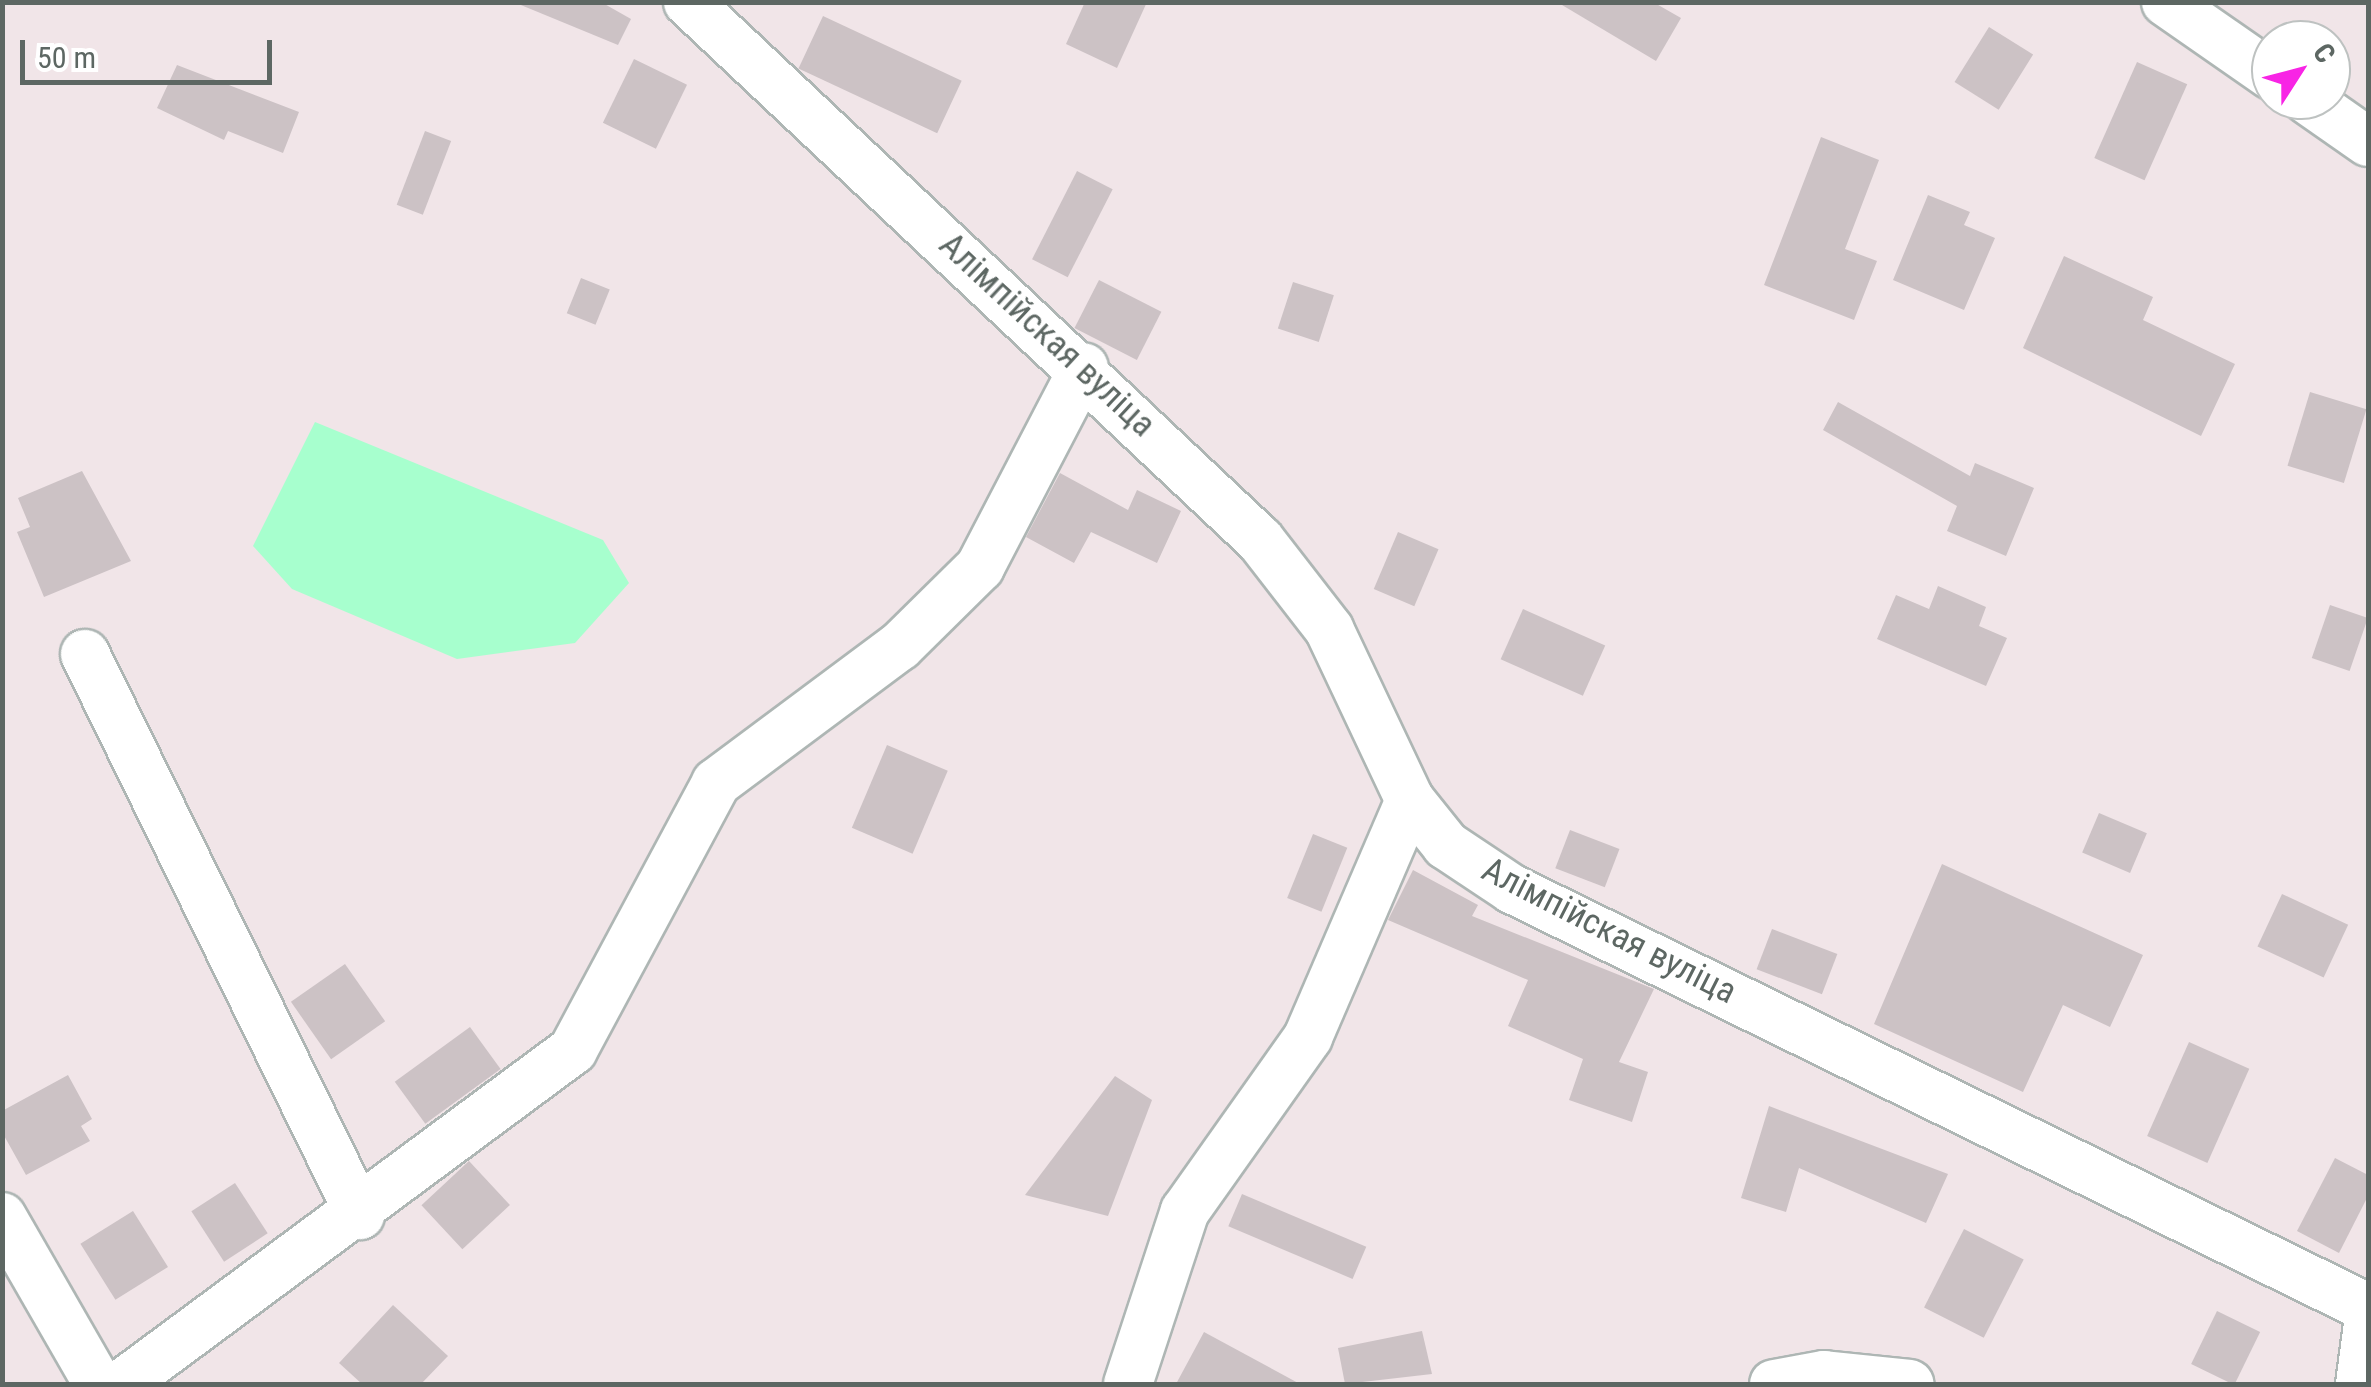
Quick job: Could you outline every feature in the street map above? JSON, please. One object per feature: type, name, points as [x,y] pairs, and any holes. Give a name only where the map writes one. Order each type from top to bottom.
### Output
[{"type":"street","name":"Алімпійская вуліца","points":[[688,2],[1084,368],[1260,540],[1329,629],[1410,800],[1446,846],[1512,889],[2368,1308]]},
{"type":"street","points":[[2166,2],[2251,61]]},
{"type":"street","points":[[2337,120],[2368,142]]},
{"type":"street","points":[[122,1384],[360,1215],[572,1050],[716,782],[900,646],[980,567],[1084,368]]},
{"type":"street","points":[[84,654],[360,1215]]},
{"type":"street","points":[[1128,1384],[1185,1212],[1308,1037],[1410,800]]},
{"type":"street","points":[[2,1217],[98,1384]]},
{"type":"street","points":[[2360,1384],[2368,1324]]},
{"type":"street","points":[[1774,1384],[1824,1375],[1910,1384]]},
{"type":"shaded area","points":[[315,422],[603,540],[629,583],[575,643],[457,659],[292,589],[253,546]]},
{"type":"building","points":[[601,2],[631,19],[618,45],[516,3]]},
{"type":"building","points":[[1085,2],[1147,2],[1117,68],[1066,44]]},
{"type":"building","points":[[1557,2],[1653,2],[1681,18],[1656,61]]},
{"type":"building","points":[[823,16],[962,81],[937,133],[798,69]]},
{"type":"building","points":[[1989,27],[2033,55],[1999,110],[1955,82]]},
{"type":"building","points":[[634,59],[687,85],[656,149],[603,123]]},
{"type":"building","points":[[2137,62],[2187,84],[2145,180],[2094,158]]},
{"type":"building","points":[[177,65],[299,112],[283,153],[228,131],[224,140],[157,108]]},
{"type":"building","points":[[425,131],[451,141],[423,215],[397,205]]},
{"type":"building","points":[[1821,137],[1879,160],[1845,249],[1877,261],[1854,320],[1764,285]]},
{"type":"building","points":[[1077,171],[1113,189],[1068,277],[1032,259]]},
{"type":"building","points":[[1928,195],[1970,212],[1964,225],[1995,238],[1964,310],[1893,280]]},
{"type":"building","points":[[2064,256],[2153,297],[2143,320],[2235,364],[2201,436],[2023,348]]},
{"type":"building","points":[[581,278],[610,290],[596,325],[567,313]]},
{"type":"building","points":[[1099,280],[1161,312],[1137,360],[1074,328]]},
{"type":"building","points":[[1293,282],[1334,295],[1319,342],[1278,329]]},
{"type":"building","points":[[2310,392],[2366,409],[2344,483],[2287,466]]},
{"type":"building","points":[[1838,402],[1970,476],[1975,463],[2034,488],[2006,556],[1947,531],[1957,506],[1823,430]]},
{"type":"building","points":[[82,471],[131,561],[44,597],[17,532],[30,527],[18,498]]},
{"type":"building","points":[[1060,473],[1128,510],[1137,490],[1181,511],[1157,563],[1091,532],[1074,563],[1026,537]]},
{"type":"building","points":[[1398,532],[1439,549],[1414,606],[1374,589]]},
{"type":"building","points":[[1938,586],[1986,607],[1979,626],[2007,638],[1986,686],[1877,639],[1896,595],[1929,609]]},
{"type":"building","points":[[2330,605],[2368,618],[2350,671],[2312,658]]},
{"type":"building","points":[[1523,609],[1605,646],[1583,696],[1501,659]]},
{"type":"building","points":[[887,745],[948,771],[913,854],[852,828]]},
{"type":"building","points":[[2099,813],[2147,833],[2130,873],[2082,853]]},
{"type":"building","points":[[1570,830],[1619,849],[1605,887],[1555,868]]},
{"type":"building","points":[[1313,834],[1347,848],[1321,912],[1287,898]]},
{"type":"building","points":[[1942,864],[2143,955],[2110,1027],[2063,1005],[2023,1092],[1874,1024]]},
{"type":"building","points":[[1413,870],[1478,905],[1472,916],[1654,989],[1619,1062],[1648,1072],[1632,1122],[1569,1100],[1583,1059],[1508,1026],[1528,980],[1388,920]]},
{"type":"building","points":[[2282,894],[2348,925],[2324,977],[2257,947]]},
{"type":"building","points":[[1772,929],[1837,954],[1822,994],[1757,969]]},
{"type":"building","points":[[345,964],[385,1021],[331,1059],[291,1002]]},
{"type":"building","points":[[470,1027],[501,1069],[425,1124],[395,1082]]},
{"type":"building","points":[[2189,1042],[2249,1069],[2207,1163],[2147,1136]]},
{"type":"building","points":[[68,1075],[92,1119],[81,1126],[90,1141],[26,1175],[2,1132],[2,1111]]},
{"type":"building","points":[[1115,1076],[1152,1100],[1108,1216],[1025,1195]]},
{"type":"building","points":[[1769,1106],[1948,1174],[1926,1223],[1799,1168],[1786,1212],[1741,1198]]},
{"type":"building","points":[[2335,1158],[2368,1175],[2368,1196],[2339,1253],[2297,1231]]},
{"type":"building","points":[[469,1161],[510,1205],[462,1249],[421,1205]]},
{"type":"building","points":[[235,1183],[268,1233],[224,1262],[191,1211]]},
{"type":"building","points":[[1242,1194],[1366,1247],[1353,1279],[1228,1226]]},
{"type":"building","points":[[133,1211],[168,1267],[115,1300],[80,1244]]},
{"type":"building","points":[[1964,1229],[2024,1259],[1984,1338],[1924,1307]]},
{"type":"building","points":[[393,1305],[448,1356],[421,1384],[362,1384],[339,1363]]},
{"type":"building","points":[[2217,1311],[2260,1332],[2235,1384],[2191,1364]]},
{"type":"building","points":[[1422,1331],[1432,1374],[1345,1384],[1338,1348]]},
{"type":"building","points":[[1204,1332],[1300,1384],[1176,1384]]}]
